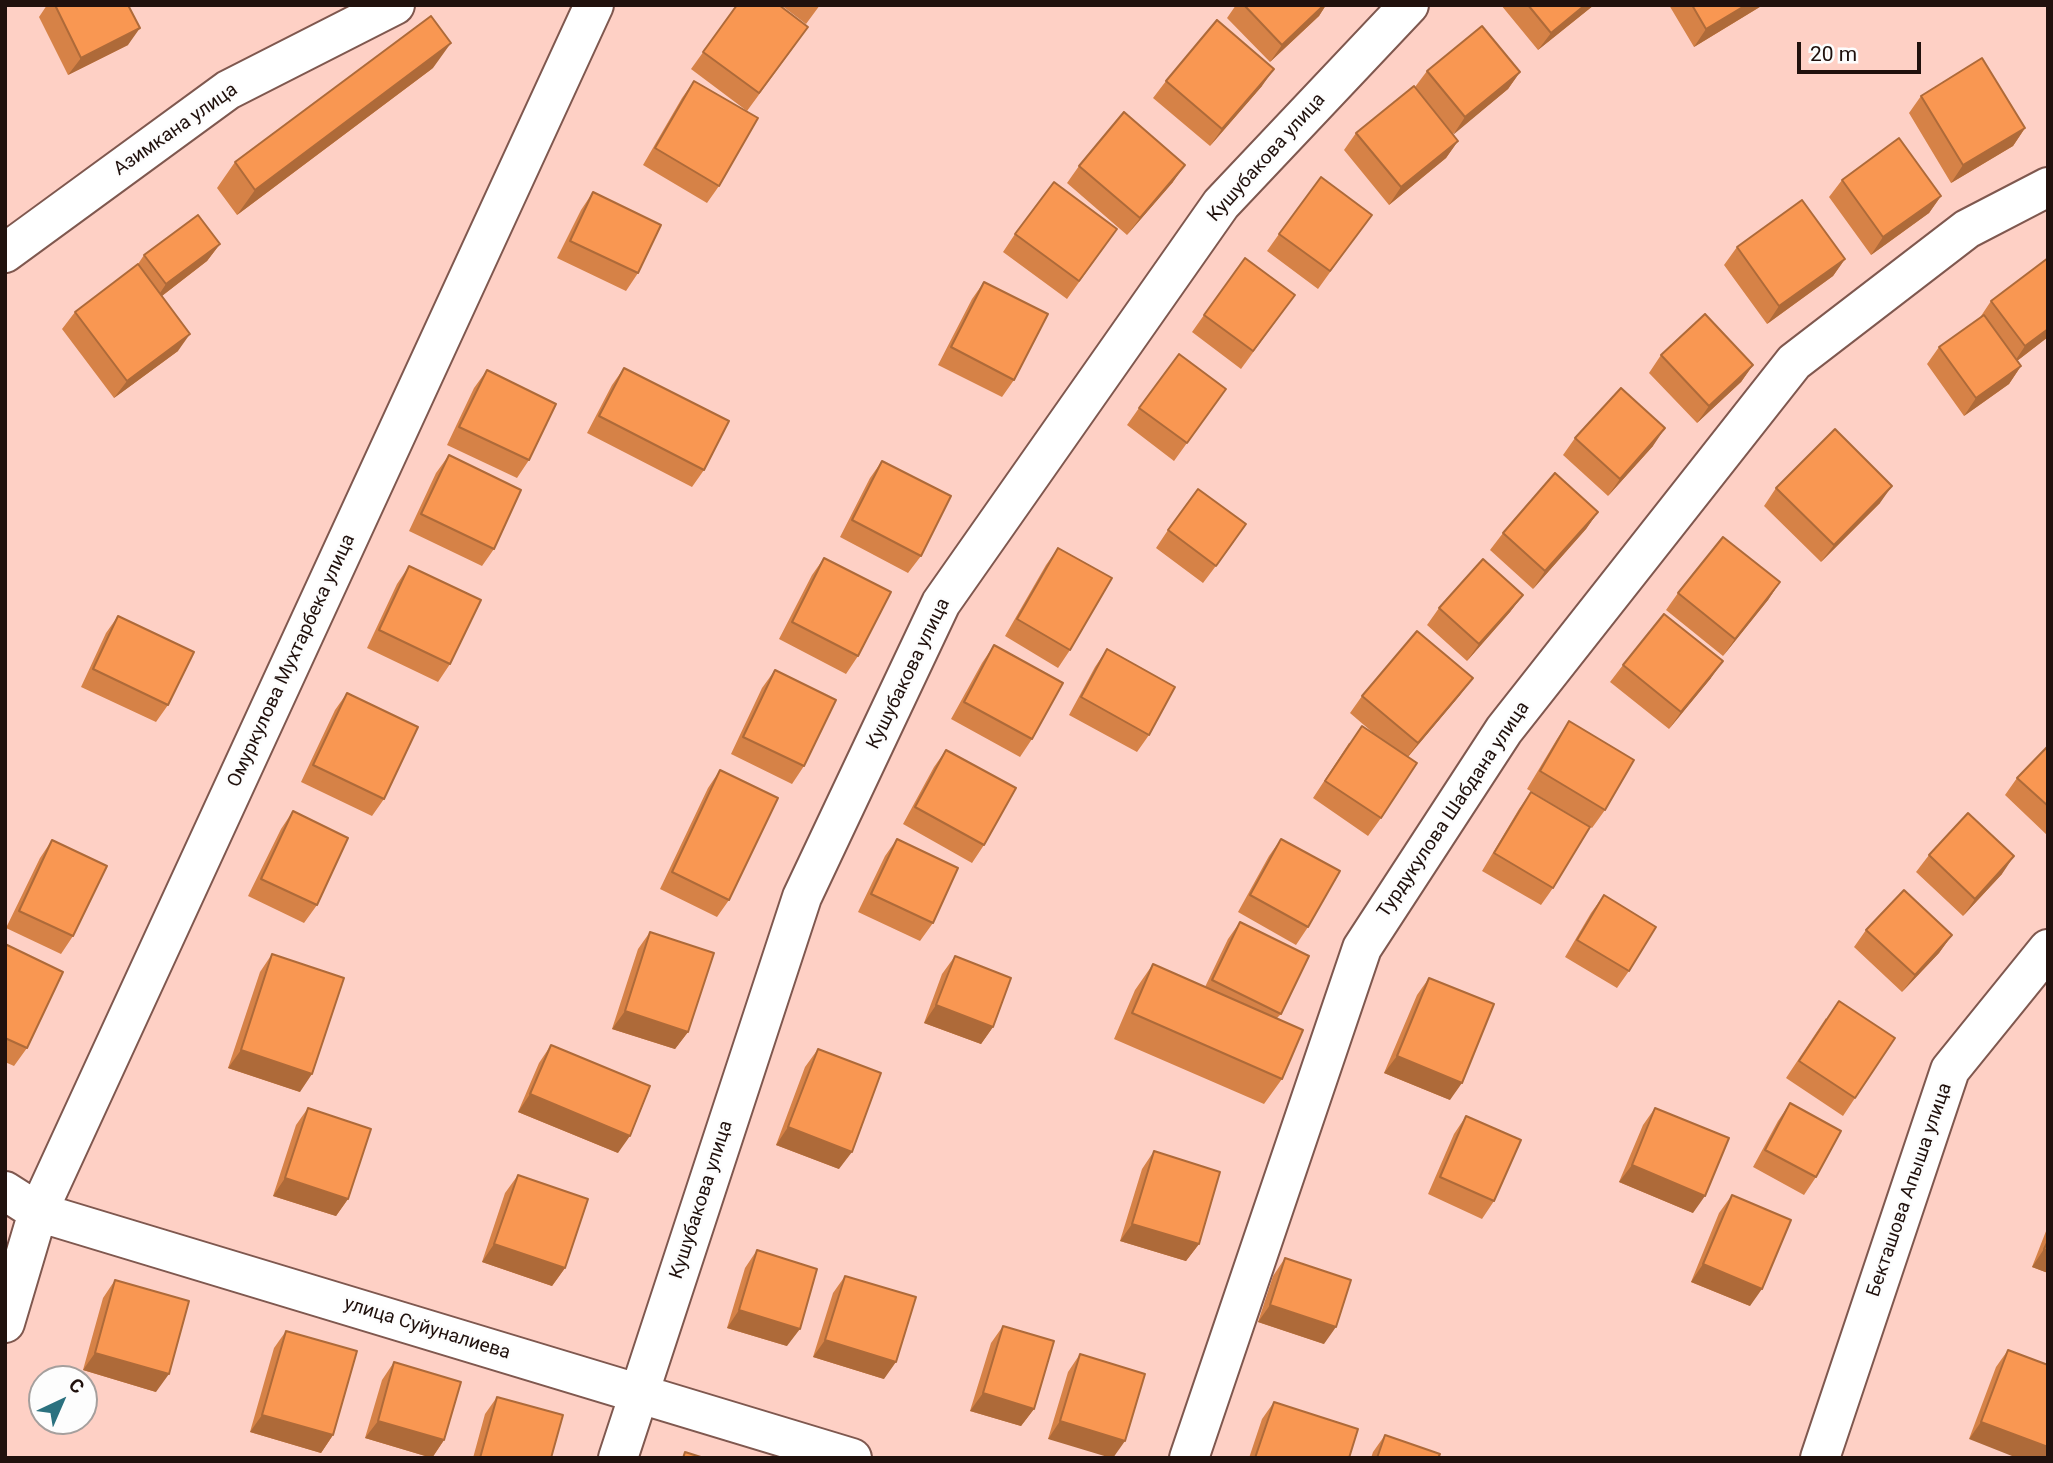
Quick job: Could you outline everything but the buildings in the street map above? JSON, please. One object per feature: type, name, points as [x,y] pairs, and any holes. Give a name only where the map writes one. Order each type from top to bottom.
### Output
[{"type":"street","name":"Азимкана улица","points":[[5,253],[228,90],[395,5]]},
{"type":"street","name":"Омуркулова Мухтарбека улица","points":[[5,1323],[38,1212],[594,5]]},
{"type":"street","name":"Кушубакова улица","points":[[618,1458],[802,897],[942,603],[1221,204],[1409,5]]},
{"type":"street","name":"Турдукулова Шабдана улица","points":[[1189,1458],[1362,948],[1504,730],[1794,362],[1967,229],[2048,187]]},
{"type":"street","name":"Бекташова Апыша улица","points":[[1819,1458],[1950,1070],[2048,949]]},
{"type":"street","name":"улица Суйуналиева","points":[[5,1191],[38,1212],[852,1458]]}]
